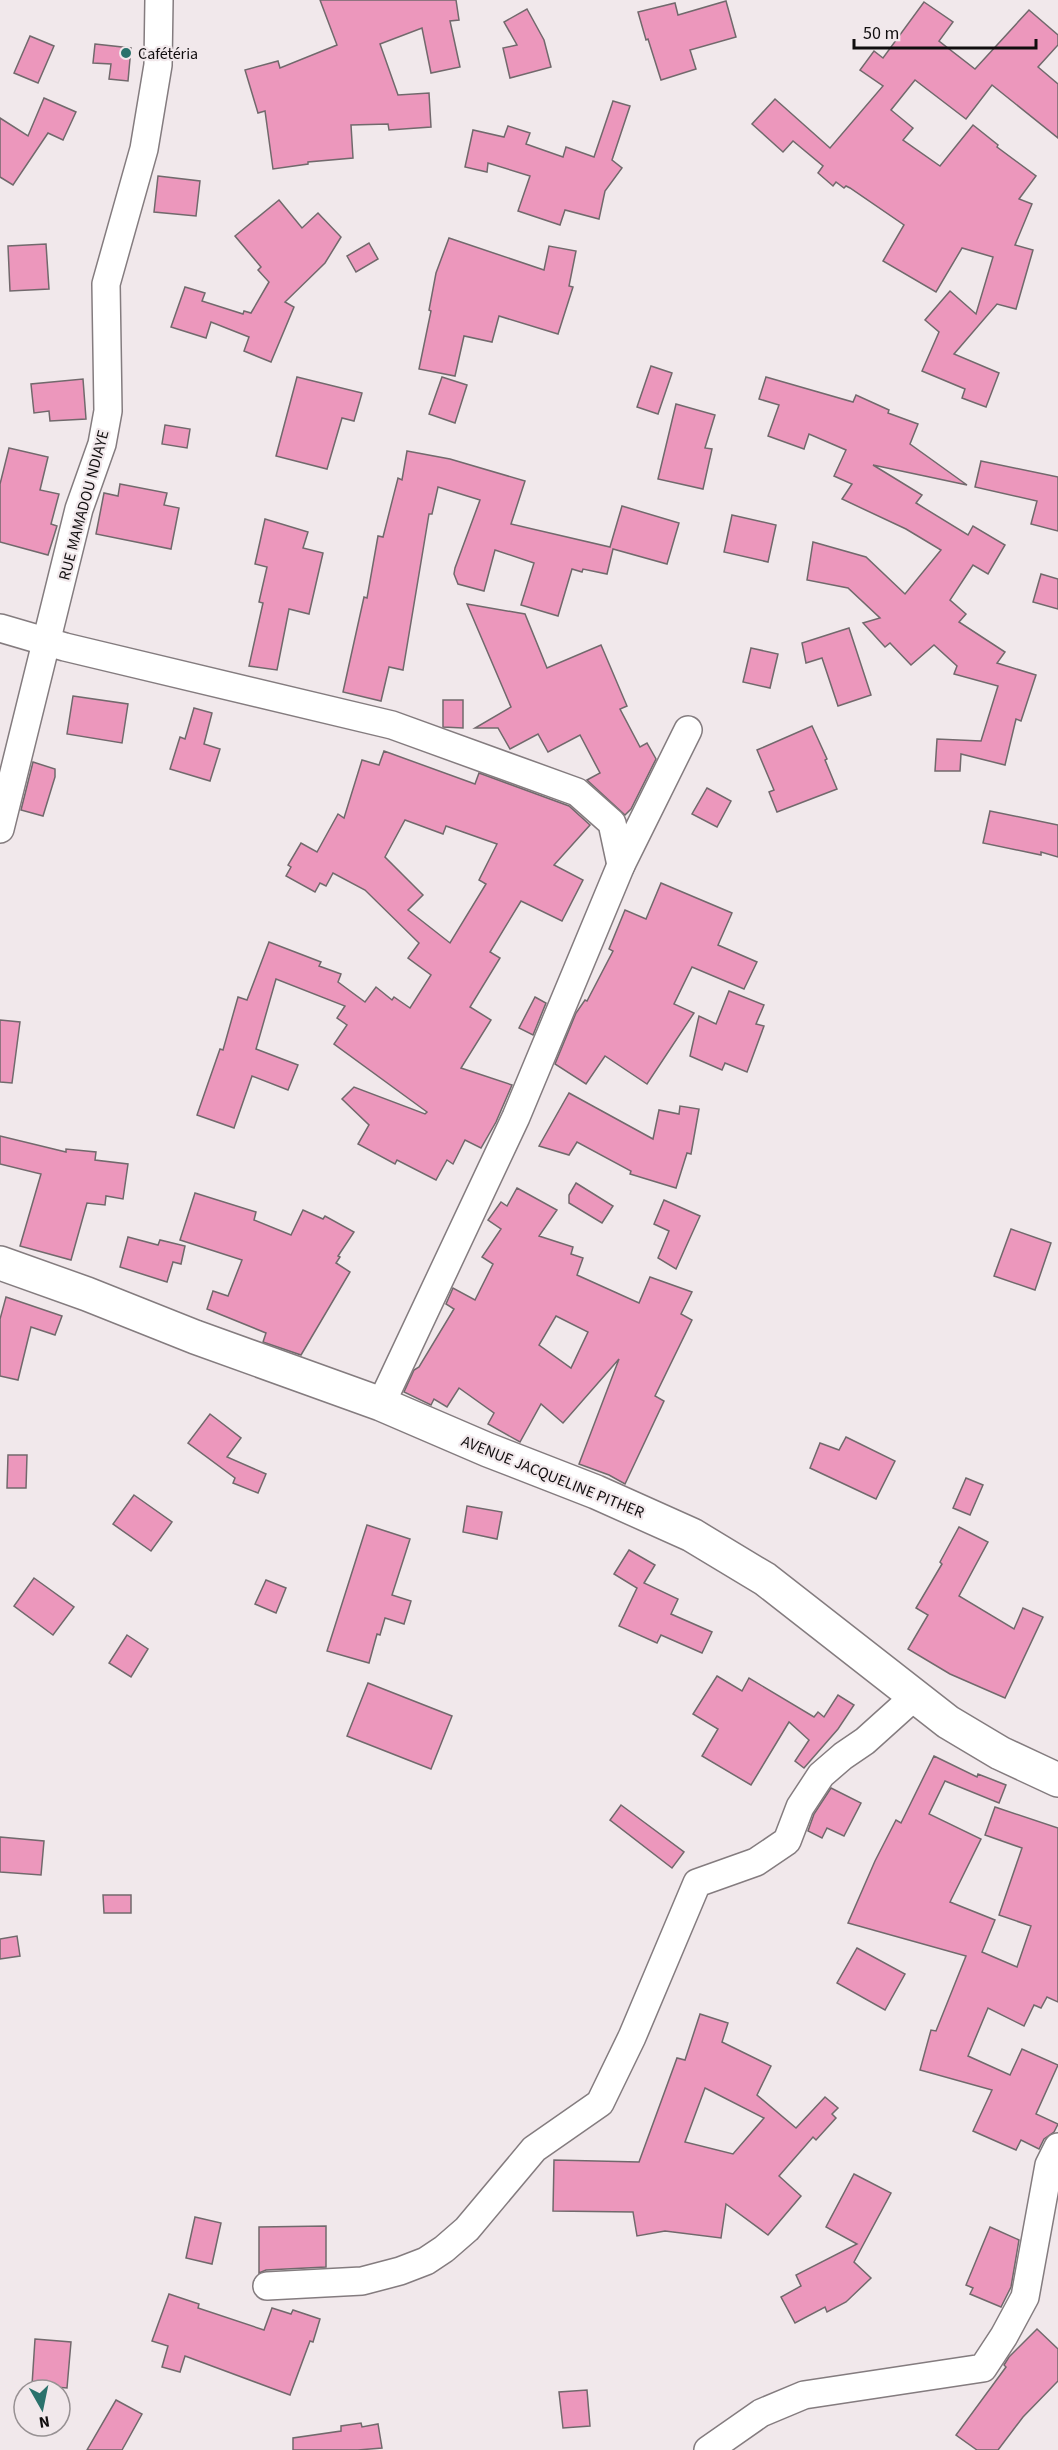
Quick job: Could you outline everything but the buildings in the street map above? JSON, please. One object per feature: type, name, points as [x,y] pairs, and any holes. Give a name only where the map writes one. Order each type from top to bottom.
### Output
[{"type":"street","name":"RUE MAMADOU NDIAYE","points":[[0,829],[79,509],[102,444],[108,411],[106,284],[144,149],[158,65],[159,0]]},
{"type":"street","points":[[0,628],[392,725],[578,792],[612,823],[621,865]]},
{"type":"street","points":[[381,1404],[516,1117],[621,865],[688,730]]},
{"type":"street","name":"AVENUE JACQUELINE PITHER","points":[[0,1263],[381,1404],[647,1514],[692,1535],[765,1579],[948,1722],[974,1739],[1058,1780]]},
{"type":"street","points":[[267,2286],[362,2281],[400,2271],[426,2261],[467,2229],[534,2149],[600,2103],[632,2037],[697,1883],[756,1862],[787,1841],[800,1806],[821,1775],[865,1741],[915,1696]]},
{"type":"street","points":[[708,2450],[761,2413],[804,2394],[983,2368],[1025,2297],[1049,2164],[1058,2147]]},
{"type":"place","name":"Cafétéria","points":[[126,53]]}]
